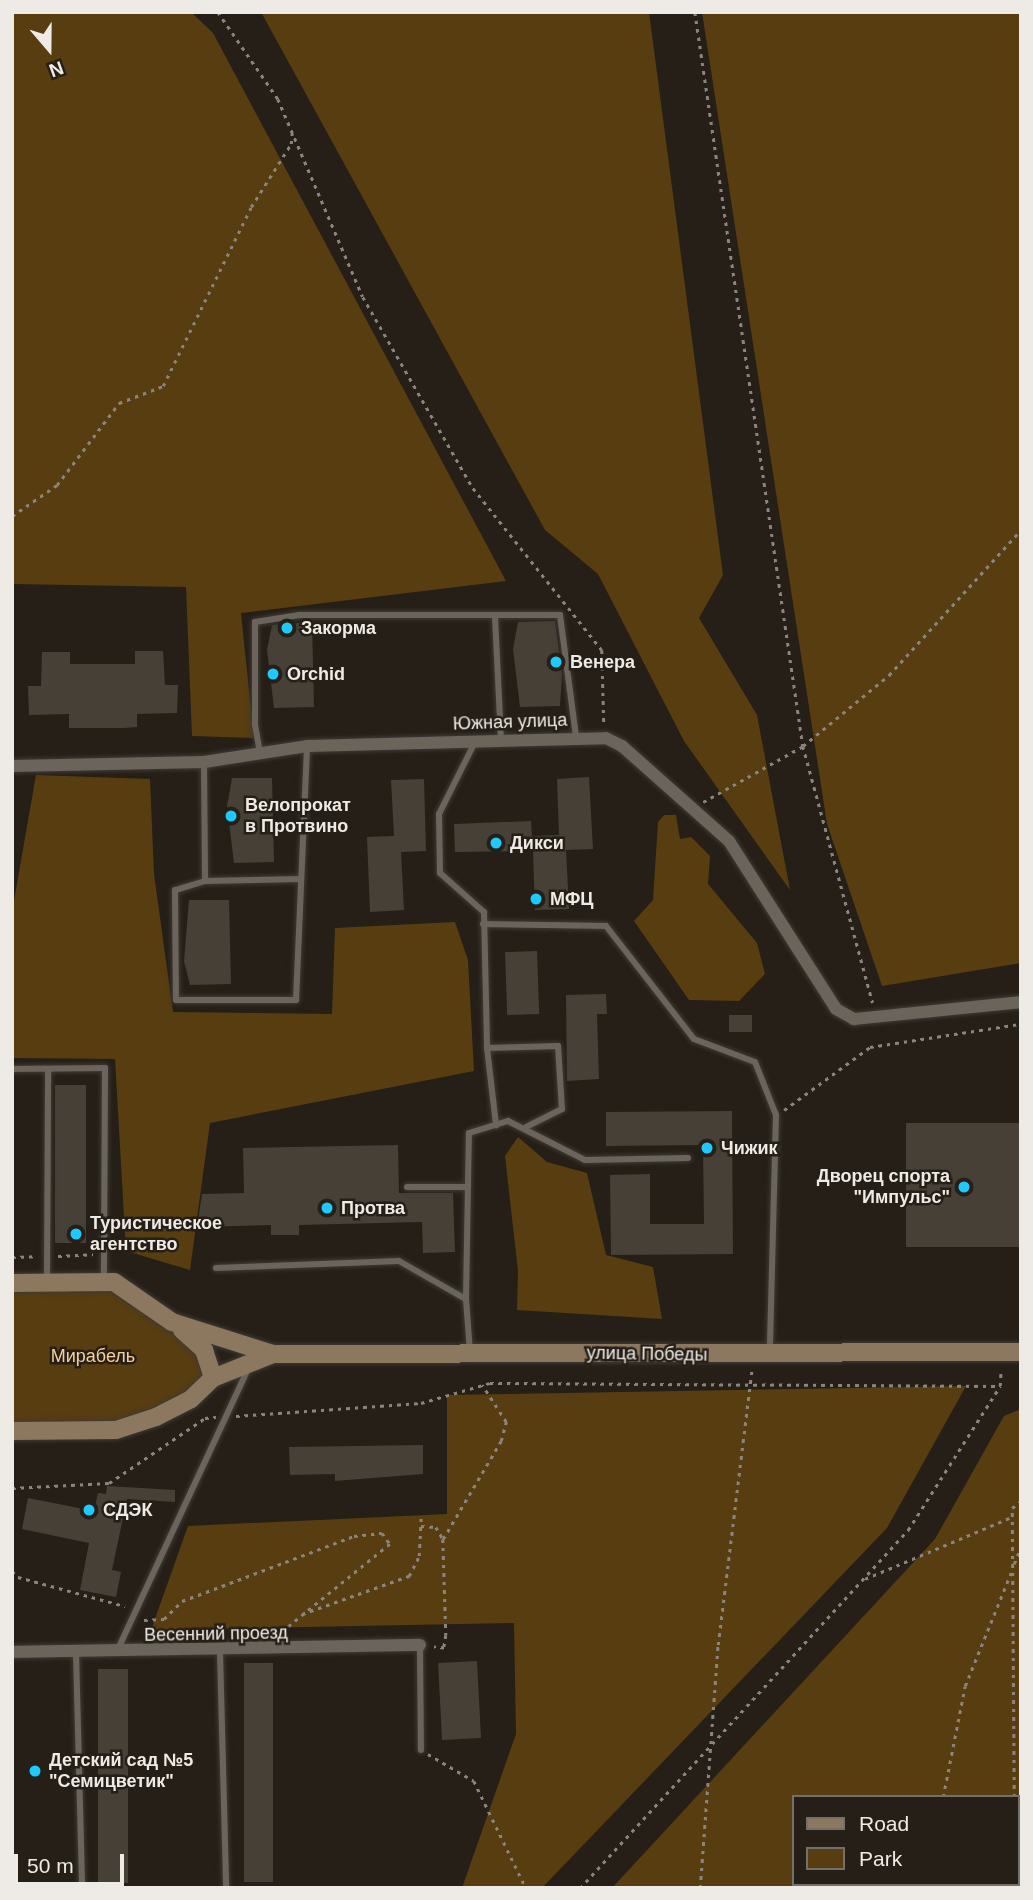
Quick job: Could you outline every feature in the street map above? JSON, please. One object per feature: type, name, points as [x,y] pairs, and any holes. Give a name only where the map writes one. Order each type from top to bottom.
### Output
[{"type":"street","name":"Южная улица","points":[[12,766],[204,762],[307,746],[606,738]]},
{"type":"street","points":[[606,738],[622,746],[729,841],[836,1009],[854,1019],[1021,1002]]},
{"type":"street","name":"улица Победы","points":[[12,1283],[114,1282],[172,1322],[273,1354],[470,1352],[761,1356],[1012,1352]]},
{"type":"street","points":[[172,1322],[204,1350],[213,1378]]},
{"type":"street","name":"улица Победы","points":[[12,1431],[116,1430],[191,1399],[213,1378],[273,1354]]},
{"type":"street","name":"Весенний проезд","points":[[12,1652],[116,1654],[420,1646]]},
{"type":"lane","points":[[260,753],[255,725],[255,622],[299,615],[560,615],[576,737]]},
{"type":"lane","points":[[495,617],[501,739]]},
{"type":"lane","points":[[476,740],[439,814],[440,873],[484,912],[488,1048],[496,1125]]},
{"type":"lane","points":[[301,879],[205,881],[175,890],[176,1000],[296,1000],[307,746]]},
{"type":"lane","points":[[204,762],[205,881]]},
{"type":"lane","points":[[483,924],[606,926],[694,1039],[755,1062],[776,1115],[761,1356]]},
{"type":"lane","points":[[488,1048],[558,1046],[562,1110],[526,1127]]},
{"type":"lane","points":[[12,1069],[105,1068],[104,1282]]},
{"type":"lane","points":[[47,1283],[48,1069]]},
{"type":"lane","points":[[470,1352],[467,1299],[469,1132],[508,1121],[526,1127],[585,1160],[688,1158]]},
{"type":"lane","points":[[407,1187],[468,1187]]},
{"type":"lane","points":[[216,1268],[399,1261],[467,1299]]},
{"type":"lane","points":[[116,1654],[134,1610],[228,1416],[251,1362]]},
{"type":"lane","points":[[420,1646],[421,1750]]},
{"type":"lane","points":[[220,1652],[226,1888]]},
{"type":"lane","points":[[76,1653],[82,1888]]},
{"type":"path","points":[[218,12],[278,99],[363,298],[472,488],[602,650],[606,738]]},
{"type":"path","points":[[695,12],[803,746],[877,1018]]},
{"type":"path","points":[[12,516],[57,485],[79,462],[90,438],[119,403],[163,386],[251,207],[291,144],[292,131]]},
{"type":"path","points":[[694,808],[803,746],[889,675],[1021,530]]},
{"type":"path","points":[[776,1115],[870,1047],[1021,1024]]},
{"type":"path","points":[[580,1888],[908,1530],[1000,1386],[1012,1352]]},
{"type":"path","points":[[700,1888],[718,1645],[751,1382],[761,1356]]},
{"type":"path","points":[[12,1488],[109,1483],[205,1418],[421,1403],[482,1385],[751,1382],[1000,1386]]},
{"type":"path","points":[[443,1539],[501,1441],[506,1422],[482,1385]]},
{"type":"path","points":[[1014,1795],[1012,1508],[1021,1501]]},
{"type":"path","points":[[299,1616],[409,1576],[419,1556],[421,1516]]},
{"type":"path","points":[[862,1581],[1012,1517]]},
{"type":"path","points":[[420,1646],[444,1648],[443,1539],[436,1527],[421,1526]]},
{"type":"path","points":[[12,1571],[18,1577],[134,1610],[145,1621],[164,1619],[182,1601],[354,1536],[382,1533],[390,1544],[299,1616],[288,1628]]},
{"type":"path","points":[[943,1795],[965,1686],[1021,1546]]},
{"type":"path","points":[[421,1750],[474,1781],[526,1888]]},
{"type":"green space","points":[[12,12],[191,12],[213,33],[506,581],[241,613],[254,738],[192,736],[186,587],[12,584]]},
{"type":"green space","points":[[261,12],[649,12],[723,575],[699,618],[757,715],[790,890],[684,741],[598,574],[545,530]]},
{"type":"green space","points":[[702,12],[1021,12],[1021,963],[882,986],[827,824]]},
{"type":"green space","points":[[36,775],[150,779],[154,874],[173,1012],[332,1014],[335,928],[455,922],[468,960],[474,1071],[210,1123],[190,1270],[126,1251],[115,1059],[12,1058],[12,912]]},
{"type":"green space","points":[[664,815],[676,815],[680,839],[691,837],[710,856],[708,884],[757,943],[765,974],[739,1001],[689,1000],[634,921],[653,900],[658,822]]},
{"type":"green space","points":[[518,1137],[547,1162],[587,1173],[606,1255],[653,1267],[662,1319],[517,1310],[518,1271],[505,1156]]},
{"type":"green space","name":"Мирабель","points":[[114,1282],[172,1322],[213,1378],[116,1430],[12,1431],[12,1283]]},
{"type":"green space","points":[[966,1386],[887,1528],[542,1888],[462,1888],[516,1734],[514,1623],[151,1630],[188,1526],[447,1514],[447,1395]]},
{"type":"green space","points":[[1021,1409],[1021,1888],[612,1888],[935,1539],[1004,1416]]},
{"type":"building","points":[[555,621],[562,675],[560,706],[520,707],[513,649],[518,622]]},
{"type":"building","points":[[312,622],[314,707],[274,708],[267,650],[272,625]]},
{"type":"building","points":[[135,651],[163,651],[165,685],[178,685],[177,713],[137,714],[137,727],[124,728],[69,728],[69,714],[29,715],[28,686],[41,686],[42,652],[70,652],[70,664],[135,664]]},
{"type":"building","points":[[589,777],[593,849],[566,850],[569,909],[535,910],[533,851],[455,852],[454,824],[531,821],[532,836],[559,835],[557,779]]},
{"type":"building","points":[[232,778],[272,778],[274,862],[234,863],[227,806]]},
{"type":"building","points":[[424,779],[426,851],[401,852],[404,910],[370,912],[367,837],[394,836],[391,780]]},
{"type":"building","points":[[189,900],[229,900],[231,984],[190,985],[184,961]]},
{"type":"building","points":[[537,951],[539,1014],[507,1015],[505,952]]},
{"type":"building","points":[[606,994],[607,1014],[597,1014],[599,1079],[567,1081],[566,995]]},
{"type":"building","points":[[729,1015],[752,1015],[752,1032],[729,1032]]},
{"type":"building","points":[[55,1085],[86,1085],[86,1243],[55,1243]]},
{"type":"building","points":[[732,1111],[733,1254],[611,1255],[610,1175],[650,1174],[650,1224],[704,1224],[703,1145],[606,1146],[606,1112]]},
{"type":"building","name":"Дворец спорта \"Импульс\"","points":[[906,1123],[1021,1123],[1021,1247],[906,1247]]},
{"type":"building","name":"Протва","points":[[398,1145],[399,1193],[453,1193],[455,1252],[423,1253],[422,1222],[299,1225],[299,1235],[271,1235],[271,1225],[197,1227],[202,1194],[244,1193],[243,1148]]},
{"type":"building","points":[[423,1445],[423,1474],[335,1481],[335,1474],[290,1475],[289,1447]]},
{"type":"building","points":[[107,1486],[175,1490],[175,1502],[127,1499],[112,1570],[121,1572],[116,1597],[80,1590],[89,1543],[22,1529],[28,1498],[94,1511],[98,1493],[106,1494]]},
{"type":"building","points":[[477,1661],[481,1738],[442,1740],[438,1663]]},
{"type":"building","points":[[244,1663],[273,1663],[273,1882],[244,1882]]},
{"type":"building","points":[[98,1669],[128,1669],[128,1883],[98,1883]]},
{"type":"place","name":"Закорма","points":[[287,628]]},
{"type":"place","name":"Венера","points":[[556,662]]},
{"type":"place","name":"Orchid","points":[[273,674]]},
{"type":"place","name":"Велопрокат в Протвино","points":[[231,816]]},
{"type":"place","name":"Дикси","points":[[496,843]]},
{"type":"place","name":"МФЦ","points":[[536,899]]},
{"type":"place","name":"Чижик","points":[[707,1148]]},
{"type":"place","name":"Дворец спорта \"Импульс\"","points":[[964,1187]]},
{"type":"place","name":"Протва","points":[[327,1208]]},
{"type":"place","name":"Туристическое агентство","points":[[76,1234]]},
{"type":"place","name":"СДЭК","points":[[89,1510]]},
{"type":"place","name":"Детский сад №5 \"Семицветик\"","points":[[35,1771]]}]
